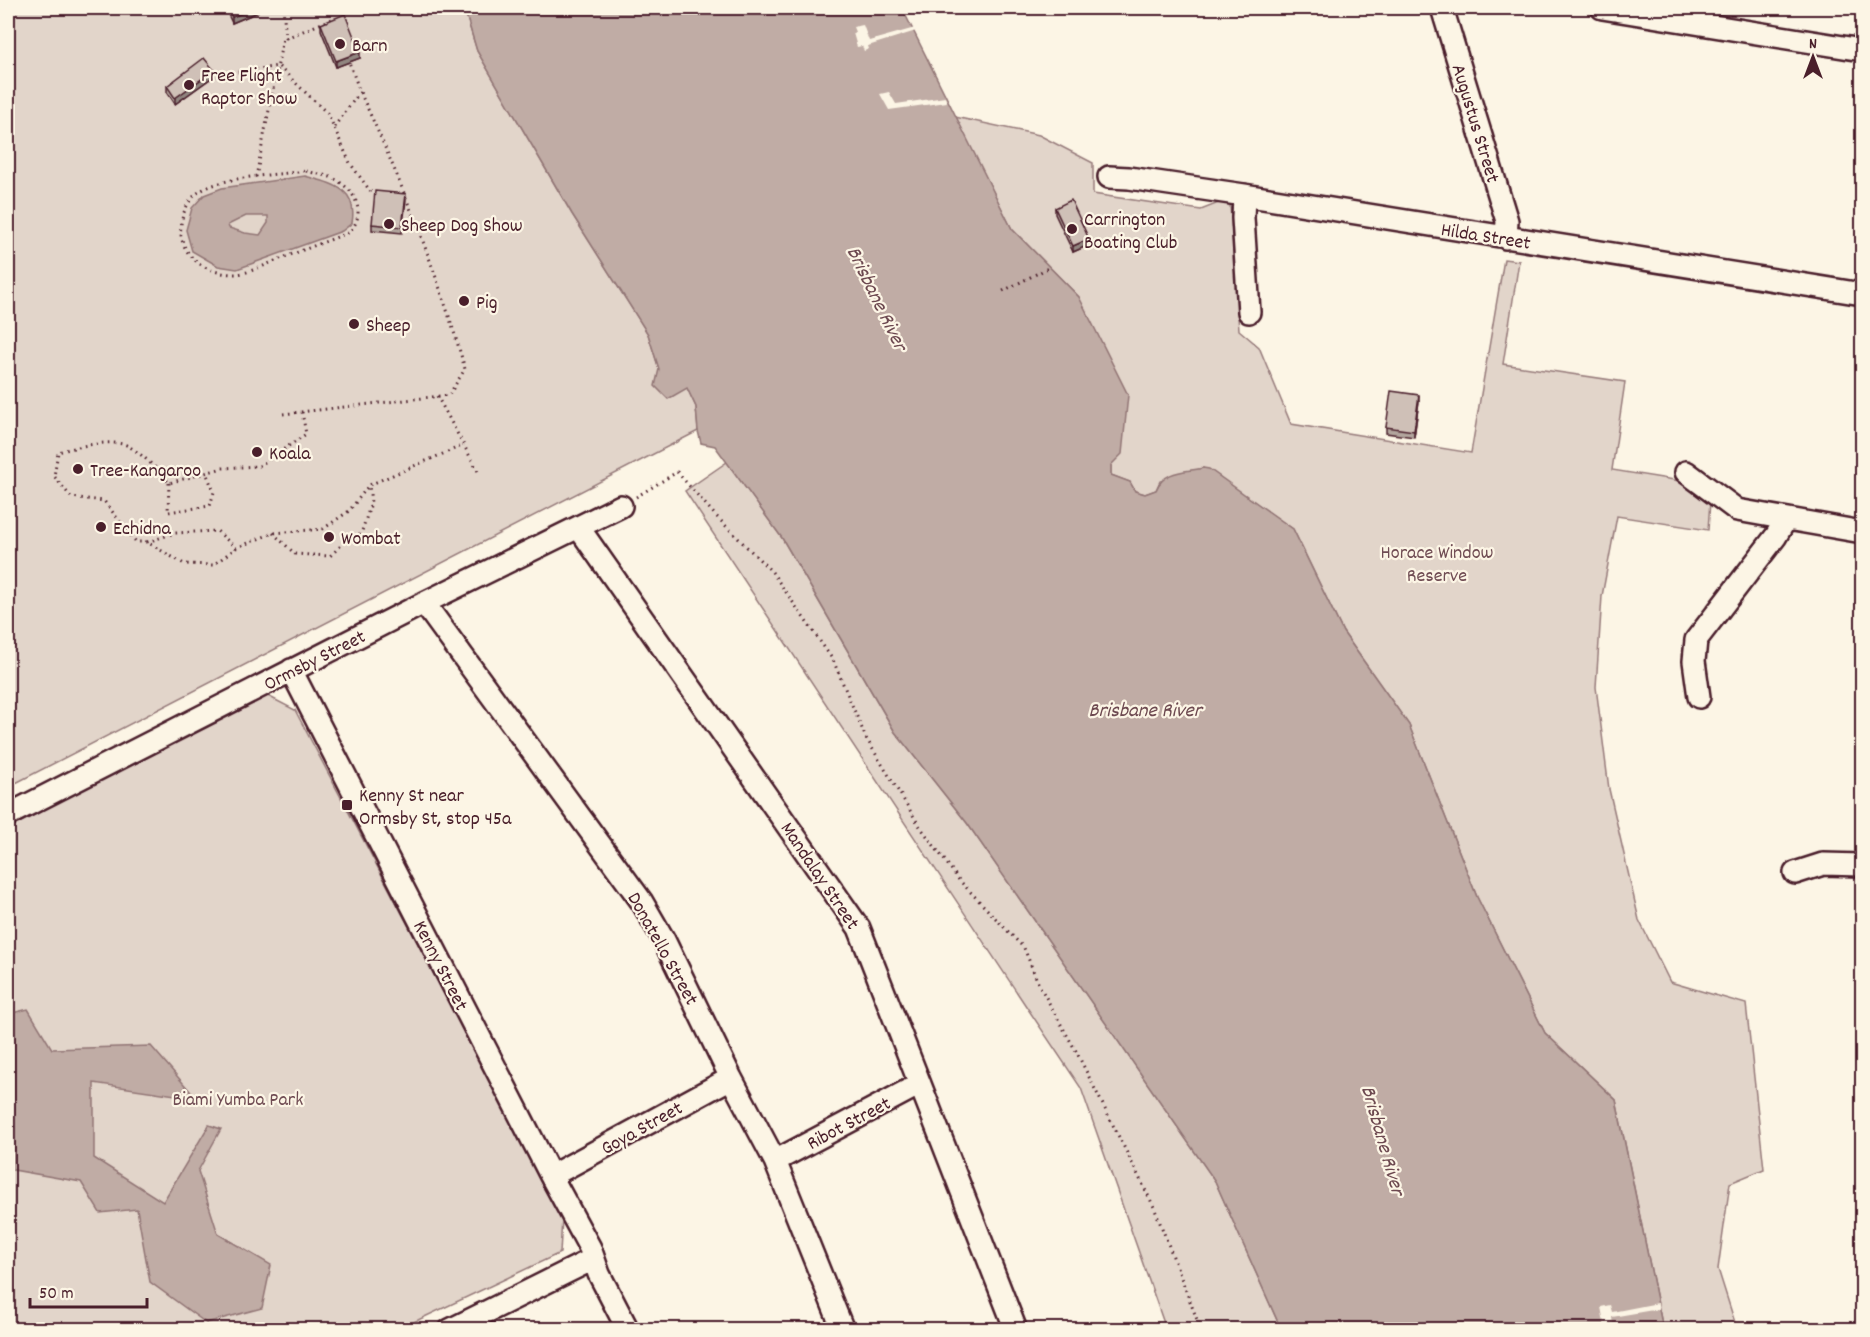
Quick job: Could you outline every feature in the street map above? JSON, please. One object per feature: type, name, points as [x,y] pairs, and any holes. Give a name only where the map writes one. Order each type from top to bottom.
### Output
[{"type":"street","name":"Augustus Street","points":[[1442,8],[1507,221],[1506,238]]},
{"type":"street","points":[[1602,8],[1863,50]]},
{"type":"street","name":"Hilda Street","points":[[1109,177],[1244,195],[1863,294]]},
{"type":"street","points":[[1244,195],[1242,218],[1249,312]]},
{"type":"street","points":[[1686,472],[1730,507],[1746,513],[1863,532]]},
{"type":"street","name":"Ormsby Street","points":[[8,814],[621,506]]},
{"type":"street","points":[[1699,697],[1694,661],[1696,640],[1776,536],[1786,519]]},
{"type":"street","name":"Mandalay Street","points":[[579,528],[859,928],[1016,1329]]},
{"type":"street","name":"Donatello Street","points":[[424,603],[642,902],[664,940],[731,1078],[775,1161],[843,1329]]},
{"type":"street","name":"Kenny Street","points":[[291,670],[551,1176],[591,1248],[599,1274],[628,1329]]},
{"type":"street","points":[[1795,873],[1823,864],[1863,865]]},
{"type":"street","name":"Goya Street","points":[[551,1176],[731,1078]]},
{"type":"street","name":"Ribot Street","points":[[775,1161],[920,1084]]},
{"type":"street","points":[[450,1329],[593,1259]]},
{"type":"path","points":[[283,8],[286,38]]},
{"type":"path","points":[[256,177],[283,38],[332,19],[334,25]]},
{"type":"path","points":[[284,414],[449,395],[465,369],[427,253],[392,161],[360,92],[349,62]]},
{"type":"path","points":[[214,76],[278,66]]},
{"type":"path","points":[[278,66],[328,114],[350,163],[373,195]]},
{"type":"path","points":[[334,127],[360,92]]},
{"type":"path","points":[[306,171],[338,180],[351,193],[359,210],[356,225],[348,232],[237,274],[214,272],[199,264],[186,252],[180,235],[182,217],[188,203],[198,193],[216,184],[256,177],[306,171]]},
{"type":"path","points":[[1003,291],[1050,267]]},
{"type":"path","points":[[437,396],[480,475]]},
{"type":"path","points":[[169,483],[223,468],[259,466],[306,434],[302,412]]},
{"type":"path","points":[[206,472],[214,492],[210,506],[168,512],[169,483],[160,470],[124,444],[88,444],[58,452],[54,476],[71,497],[104,501],[136,542],[147,542],[175,532],[216,531],[236,548]]},
{"type":"path","points":[[147,542],[184,564],[213,565],[236,548],[273,533],[323,529],[349,511],[369,485],[464,445]]},
{"type":"path","points":[[621,506],[677,472],[715,515],[772,572],[833,660],[866,738],[919,825],[959,880],[1024,948],[1039,985],[1076,1051],[1154,1207],[1201,1329]]},
{"type":"path","points":[[273,533],[295,554],[330,556],[347,540],[361,534],[371,503],[369,485]]},
{"type":"green space","points":[[8,8],[464,8],[477,51],[572,214],[648,334],[659,369],[687,388],[696,407],[698,431],[8,787]]},
{"type":"green space","name":"Horace Window Reserve","points":[[955,117],[1039,135],[1093,163],[1093,194],[1201,210],[1221,202],[1230,205],[1239,330],[1259,347],[1291,424],[1471,453],[1504,259],[1519,261],[1503,364],[1625,382],[1612,470],[1711,486],[1708,530],[1617,516],[1602,596],[1596,687],[1609,789],[1639,920],[1670,982],[1746,1004],[1764,1169],[1730,1183],[1718,1269],[1737,1329],[1663,1329],[1616,1100],[1545,1033],[1477,897],[1409,725],[1343,632],[1293,529],[1203,468],[1160,481],[1156,490],[1145,494],[1135,491],[1130,482],[1111,475],[1079,297],[1012,229]]},
{"type":"green space","points":[[727,462],[782,538],[895,732],[967,823],[1215,1181],[1281,1329],[1166,1329],[1081,1088],[685,491]]},
{"type":"green space","name":"Biami Yumba Park","points":[[262,693],[295,710],[562,1218],[560,1253],[399,1329],[8,1330],[8,829]]},
{"type":"water","name":"Brisbane River","points":[[464,8],[902,8],[1012,229],[1079,297],[1128,395],[1122,454],[1111,465],[1111,475],[1130,482],[1135,491],[1145,494],[1156,490],[1160,483],[1170,475],[1182,471],[1209,469],[1293,529],[1343,632],[1409,725],[1477,897],[1545,1033],[1616,1100],[1663,1329],[1281,1329],[1215,1181],[967,823],[895,732],[782,538],[715,446],[701,443],[696,407],[687,388],[668,399],[655,386],[659,369],[648,334],[572,214],[477,51]]},
{"type":"water","points":[[305,176],[334,185],[347,195],[353,211],[352,223],[342,231],[237,269],[218,266],[192,251],[186,230],[192,208],[204,195],[222,188]],"holes":[[[246,216],[268,216],[268,223],[260,235],[245,233],[229,228],[228,225]]]},
{"type":"water","points":[[28,1009],[52,1049],[151,1046],[196,1098],[94,1083],[94,1158],[163,1202],[209,1125],[221,1129],[198,1171],[218,1234],[271,1265],[262,1308],[206,1323],[150,1282],[137,1209],[100,1213],[81,1182],[8,1169],[8,1014]]},
{"type":"pier","points":[[863,25],[869,41],[915,28],[916,31],[868,46],[869,49],[864,51],[862,46],[857,47],[853,33],[855,32],[853,27]]},
{"type":"pier","points":[[889,92],[896,104],[945,97],[947,102],[889,110],[880,94]]},
{"type":"pier","points":[[1658,1303],[1659,1309],[1612,1317],[1613,1326],[1605,1328],[1601,1307],[1610,1305],[1612,1312]]},
{"type":"building","points":[[228,8],[255,8],[232,17]]},
{"type":"building","name":"Barn","points":[[345,14],[360,52],[336,61],[321,24]]},
{"type":"building","points":[[204,58],[214,70],[175,98],[167,86]]},
{"type":"building","points":[[375,191],[406,194],[402,227],[372,224]]},
{"type":"building","name":"Carrington Boating Club","points":[[1071,200],[1089,239],[1073,246],[1055,208]]},
{"type":"building","points":[[1391,391],[1419,395],[1414,431],[1386,427]]},
{"type":"place","name":"Barn","points":[[340,44]]},
{"type":"place","name":"Free Flight Raptor Show","points":[[189,85]]},
{"type":"place","name":"Sheep Dog Show","points":[[389,224]]},
{"type":"place","name":"Carrington Boating Club","points":[[1072,229]]},
{"type":"place","name":"Pig","points":[[464,301]]},
{"type":"place","name":"Sheep","points":[[354,324]]},
{"type":"place","name":"Koala","points":[[257,452]]},
{"type":"place","name":"Tree-Kangaroo","points":[[78,469]]},
{"type":"place","name":"Echidna","points":[[101,527]]},
{"type":"place","name":"Wombat","points":[[329,537]]},
{"type":"place","name":"Kenny St near Ormsby St, stop 45a","points":[[347,805]]}]
